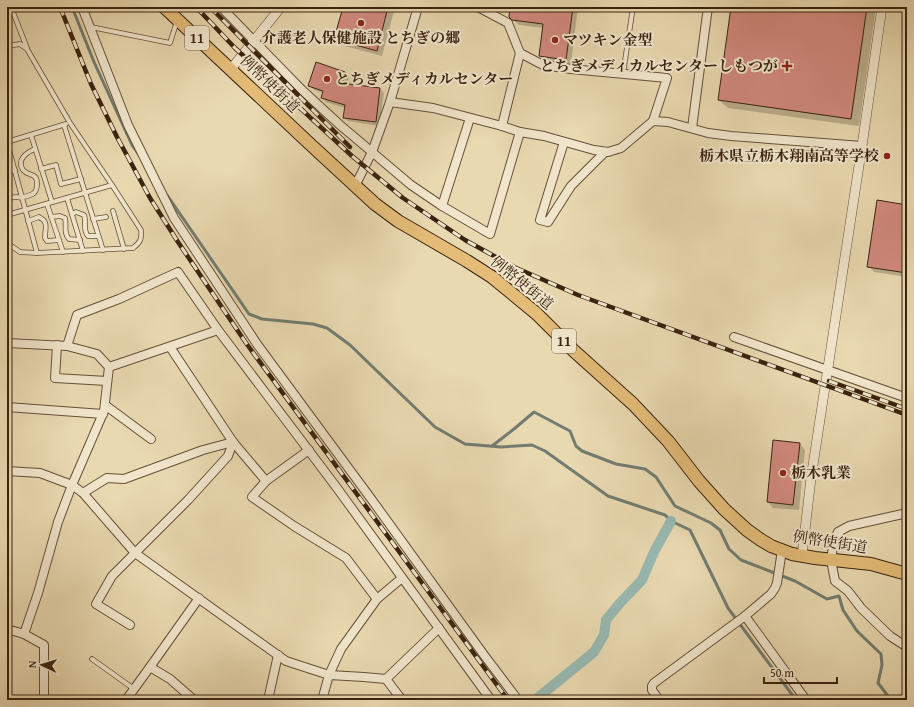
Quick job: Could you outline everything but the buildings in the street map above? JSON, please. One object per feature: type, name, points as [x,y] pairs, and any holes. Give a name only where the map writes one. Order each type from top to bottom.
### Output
[{"type":"main road","name":"例幣使街道","points":[[164,7],[374,204],[398,221],[492,277],[537,314],[576,353],[633,404],[668,441],[699,481],[724,509],[747,530],[771,546],[802,556],[871,564],[907,574]]},
{"type":"street","points":[[82,7],[128,125],[174,218],[257,344],[518,700]]},
{"type":"street","points":[[221,7],[308,95],[340,125],[411,185],[442,206],[490,234],[520,132]]},
{"type":"street","points":[[231,69],[281,7]]},
{"type":"street","points":[[355,186],[372,152],[390,102],[418,7]]},
{"type":"street","points":[[478,7],[508,23],[520,53],[502,126]]},
{"type":"street","points":[[692,128],[708,7]]},
{"type":"street","points":[[802,556],[812,478],[882,7]]},
{"type":"street","points":[[390,102],[433,108],[520,132],[544,136],[594,150],[608,152],[621,148],[652,121],[667,78],[543,65],[520,53]]},
{"type":"street","points":[[442,206],[470,118]]},
{"type":"street","points":[[652,121],[668,122],[708,133],[731,136],[862,146]]},
{"type":"street","points":[[564,142],[540,220],[548,222],[571,186],[605,152]]},
{"type":"street","points":[[67,346],[77,315],[119,299],[178,272],[218,330],[309,450],[491,700]]},
{"type":"street","points":[[109,367],[218,330]]},
{"type":"street","points":[[734,337],[907,398]]},
{"type":"street","points":[[7,343],[67,346],[96,354],[109,367]]},
{"type":"street","points":[[57,345],[55,378],[107,381]]},
{"type":"street","points":[[170,347],[233,442],[266,481]]},
{"type":"street","points":[[24,634],[38,593],[58,522],[104,409],[109,367]]},
{"type":"street","points":[[7,407],[104,409],[150,439]]},
{"type":"street","points":[[83,493],[107,478],[124,480],[203,450],[233,442]]},
{"type":"street","points":[[130,625],[96,604],[112,576],[188,500],[228,456],[233,442]]},
{"type":"street","points":[[309,450],[266,481],[252,497],[294,526],[346,558],[377,599]]},
{"type":"street","points":[[7,471],[40,472],[72,485],[83,493],[135,553],[286,661],[330,675],[386,680],[402,700]]},
{"type":"street","points":[[907,513],[849,526],[838,532],[834,540],[831,560],[836,581],[848,591],[861,608],[890,636],[907,647]]},
{"type":"street","points":[[659,700],[652,690],[654,683],[745,616],[771,594],[777,582],[782,550]]},
{"type":"street","points":[[322,700],[330,675],[341,649],[377,599],[402,578]]},
{"type":"street","points":[[126,700],[199,598]]},
{"type":"street","points":[[745,616],[806,700]]},
{"type":"street","points":[[386,680],[439,628]]},
{"type":"street","points":[[7,629],[24,634],[44,645],[44,700]]},
{"type":"street","points":[[268,700],[278,655]]},
{"type":"street","points":[[150,667],[170,679],[194,700]]},
{"type":"lane","points":[[7,243],[20,252],[37,253],[132,248],[137,245],[142,238],[141,230],[70,123],[27,49],[11,7]]},
{"type":"lane","points":[[623,74],[633,7]]},
{"type":"lane","points":[[90,27],[170,43],[177,19]]},
{"type":"lane","points":[[7,46],[20,44],[27,49]]},
{"type":"lane","points":[[37,253],[7,142],[70,123]]},
{"type":"lane","points":[[64,125],[103,250]]},
{"type":"lane","points":[[31,135],[41,168],[51,217],[63,252]]},
{"type":"lane","points":[[7,199],[16,197],[22,198],[34,193],[37,188],[36,178],[34,175],[23,170],[22,163],[22,159],[26,153],[35,149]]},
{"type":"lane","points":[[41,168],[56,165],[61,184],[80,179]]},
{"type":"lane","points":[[7,172],[15,170]]},
{"type":"lane","points":[[7,215],[112,185]]},
{"type":"lane","points":[[67,198],[83,251]]},
{"type":"lane","points":[[113,211],[124,249]]},
{"type":"lane","points":[[72,214],[76,212],[84,215],[86,219],[84,230],[86,234],[88,236],[98,236]]},
{"type":"lane","points":[[51,217],[60,216],[65,218],[65,232],[69,239],[80,240]]},
{"type":"lane","points":[[93,220],[106,217]]},
{"type":"lane","points":[[28,220],[39,218],[43,219],[46,225],[45,238],[47,241],[59,240]]},
{"type":"lane","points":[[92,659],[134,689]]},
{"type":"waterway","points":[[72,7],[94,62],[132,145],[140,156]]},
{"type":"waterway","points":[[167,195],[249,314],[262,319],[313,324],[327,328],[350,345],[435,427],[465,444],[501,447],[532,445],[545,451],[608,496],[665,515],[671,521],[690,530],[728,608],[796,700]]},
{"type":"waterway","points":[[492,446],[534,412],[570,431],[576,446],[582,451],[616,464],[645,469],[656,477],[675,506],[711,523],[720,530],[729,549],[741,560],[795,581],[827,599],[839,596],[843,610],[857,631],[881,654],[882,665],[878,683],[891,700]]},
{"type":"waterway","points":[[535,700],[594,652],[604,635],[606,620],[642,580],[654,552],[671,521]]},
{"type":"railway","points":[[60,7],[91,84],[117,137],[150,198],[178,242],[246,343],[508,700]]},
{"type":"railway","points":[[196,7],[235,48],[352,156],[403,198],[465,240],[514,267],[578,295],[907,415]]},
{"type":"railway","points":[[210,7],[350,147]]},
{"type":"railway","points":[[829,381],[907,409]]},
{"type":"place","name":"介護老人保健施設 とちぎの郷","points":[[361,23]]},
{"type":"place","name":"マツキン金型","points":[[555,40]]},
{"type":"place","name":"とちぎメディカルセンターしもつが","points":[[787,66]]},
{"type":"place","name":"とちぎメディカルセンター","points":[[327,79]]},
{"type":"place","name":"栃木県立栃木翔南高等学校","points":[[887,156]]},
{"type":"place","name":"栃木乳業","points":[[783,473]]}]
